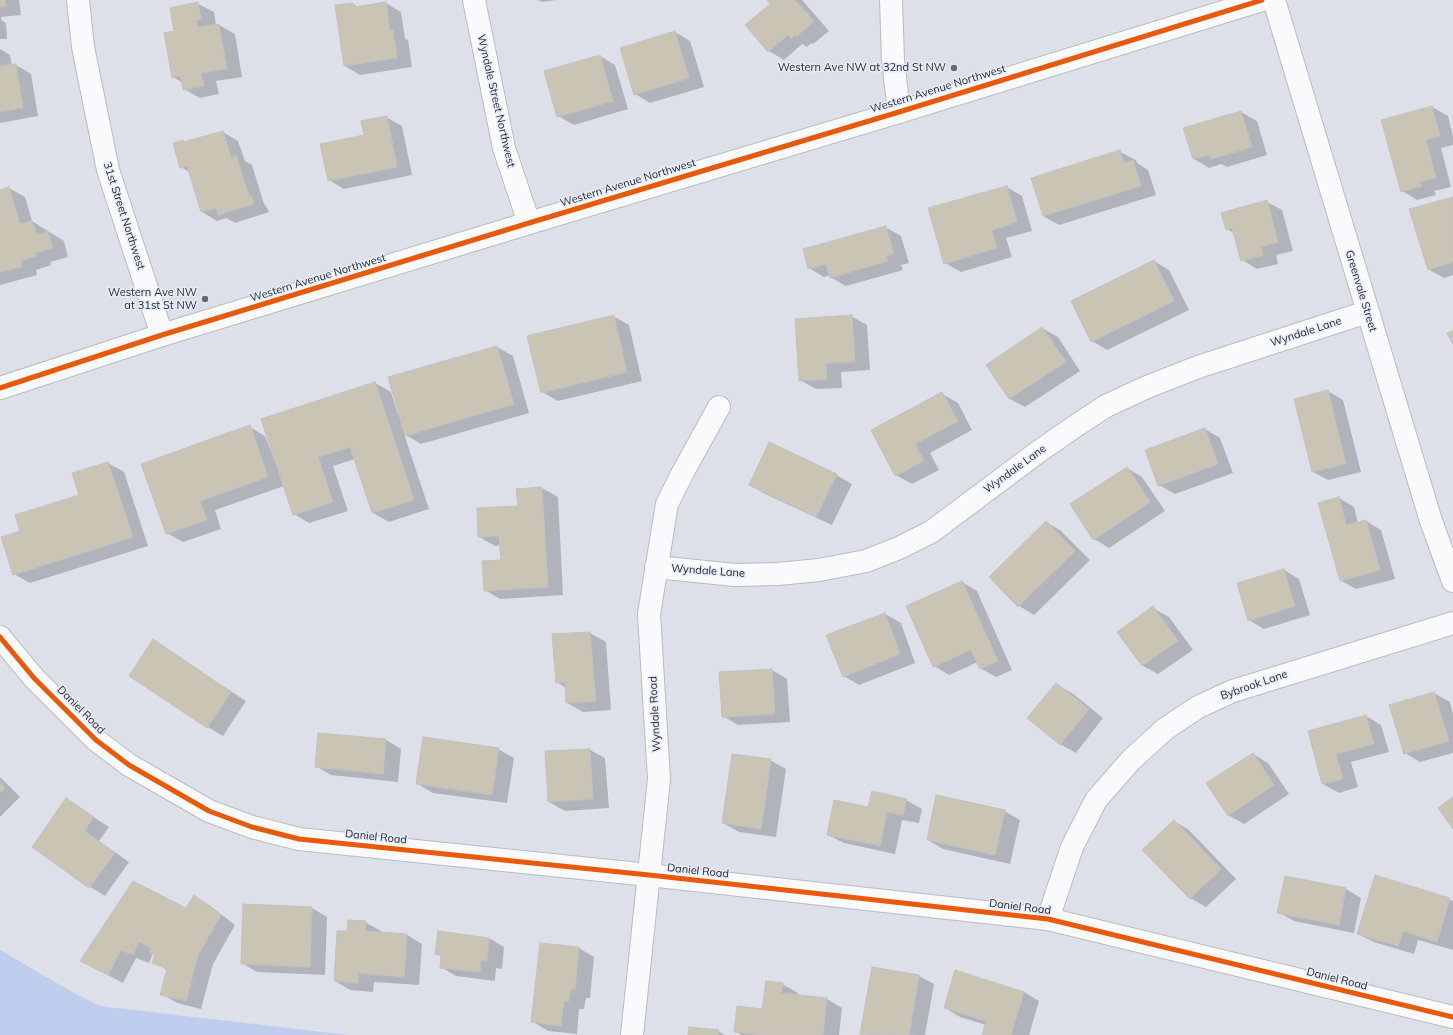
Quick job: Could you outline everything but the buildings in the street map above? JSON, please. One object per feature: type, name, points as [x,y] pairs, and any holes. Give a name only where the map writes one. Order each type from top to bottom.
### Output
[{"type":"street","name":"31st Street Northwest","points":[[78,0],[83,47],[108,170],[162,335]]},
{"type":"street","name":"Wyndale Street Northwest","points":[[474,0],[504,148],[529,223]]},
{"type":"street","points":[[892,0],[893,60],[899,112]]},
{"type":"street","name":"Western Avenue Northwest","points":[[0,388],[162,335],[899,112],[1262,0]]},
{"type":"street","name":"Greenvale Street","points":[[1274,0],[1430,522],[1453,581]]},
{"type":"street","name":"Wyndale Lane","points":[[656,567],[735,575],[778,574],[819,570],[866,560],[899,548],[931,532],[1038,452],[1106,406],[1147,387],[1198,367],[1367,312]]},
{"type":"street","name":"Wyndale Road","points":[[632,1035],[659,778],[649,614],[668,504],[683,472],[719,407]]},
{"type":"street","name":"Bybrook Lane","points":[[1048,919],[1072,847],[1096,800],[1131,760],[1164,729],[1198,707],[1233,691],[1453,623]]},
{"type":"street","name":"Daniel Road","points":[[0,637],[34,678],[96,740],[129,765],[209,811],[252,827],[299,839],[649,875],[1048,919],[1453,1017]]},
{"type":"shaded area","points":[[0,950],[72,992],[100,1006],[348,1035],[0,1035]]},
{"type":"cycle path","points":[[0,388],[162,335],[899,112],[1262,0]]},
{"type":"cycle path","points":[[0,637],[34,678],[96,740],[129,765],[209,811],[252,827],[299,839],[649,875],[1048,919],[1453,1017]]},
{"type":"place","name":"Western Ave NW at 32nd St NW","points":[[954,68]]},
{"type":"place","name":"Western Ave NW at 31st St NW","points":[[205,299]]}]
